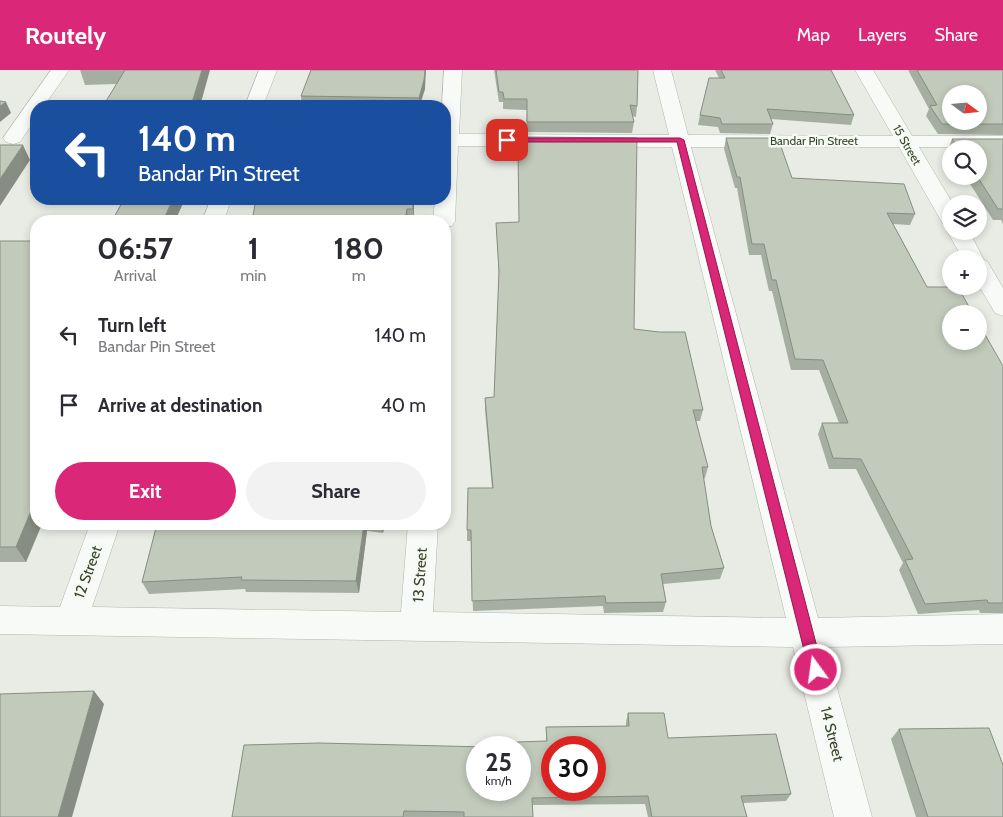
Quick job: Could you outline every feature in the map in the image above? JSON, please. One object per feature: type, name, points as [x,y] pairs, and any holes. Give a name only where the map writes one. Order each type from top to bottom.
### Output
[{"type":"street","points":[[36,100],[60,70]]},
{"type":"street","points":[[256,100],[268,70]]},
{"type":"street","points":[[450,100],[453,70]]},
{"type":"street","name":"14 Street","points":[[662,70],[853,817]]},
{"type":"street","name":"15 Street","points":[[864,70],[942,205]]},
{"type":"street","points":[[6,138],[30,108]]},
{"type":"street","points":[[6,138],[30,138]]},
{"type":"street","name":"Bandar Pin Street","points":[[451,140],[1003,142]]},
{"type":"street","points":[[987,280],[1003,308]]},
{"type":"street","name":"12 Street","points":[[71,621],[103,530]]},
{"type":"street","name":"13 Street","points":[[416,626],[424,530]]},
{"type":"street","points":[[0,620],[807,633],[1003,629]]},
{"type":"building","points":[[125,70],[202,70],[193,100],[107,100]]},
{"type":"building","points":[[311,70],[425,70],[419,98],[301,96]]},
{"type":"building","points":[[496,70],[638,70],[637,106],[630,105],[634,122],[527,122],[527,99],[504,99],[503,92],[499,92]]},
{"type":"building","points":[[721,70],[831,70],[854,115],[767,109],[773,124],[722,124],[720,118],[700,115],[709,78],[725,78]]},
{"type":"building","points":[[917,70],[1003,70],[1003,124],[988,124],[988,85],[942,85],[942,124],[930,106],[937,105]]},
{"type":"building","points":[[527,137],[637,138],[634,329],[659,332],[685,332],[703,410],[693,410],[708,467],[702,467],[711,526],[724,568],[661,574],[666,602],[606,603],[605,596],[472,601],[471,530],[467,530],[468,488],[493,488],[485,398],[494,397],[499,271],[496,223],[519,222],[518,151],[527,151]]},
{"type":"building","points":[[726,138],[778,138],[792,178],[904,184],[915,214],[887,213],[927,287],[942,287],[942,295],[962,295],[968,305],[942,305],[942,350],[987,350],[987,338],[1003,366],[1003,603],[988,603],[987,600],[925,604],[905,560],[913,559],[861,459],[833,458],[822,423],[848,423],[823,360],[795,359],[776,280],[772,280],[764,244],[752,244],[740,177],[737,177]]},
{"type":"building","points":[[1003,139],[1003,209],[998,209],[983,185],[987,185],[987,140],[953,140]]},
{"type":"building","points":[[0,145],[23,145],[0,179]]},
{"type":"building","points":[[121,205],[170,205],[166,215],[115,215]]},
{"type":"building","points":[[255,205],[413,205],[413,209],[407,209],[406,215],[253,215]]},
{"type":"building","points":[[0,241],[30,241],[30,513],[16,547],[0,547]]},
{"type":"building","points":[[155,530],[363,530],[356,581],[241,580],[242,577],[142,582]]},
{"type":"building","points":[[94,691],[58,817],[0,817],[0,694]]},
{"type":"building","points":[[628,713],[664,713],[668,738],[776,734],[791,794],[741,796],[747,817],[652,817],[648,796],[606,797],[606,736],[547,736],[546,727],[629,726]]},
{"type":"building","points":[[989,728],[1003,765],[1003,817],[928,817],[899,729]]},
{"type":"building","points":[[541,741],[541,798],[532,798],[533,817],[464,817],[464,812],[404,811],[403,817],[232,817],[244,745],[319,743],[466,746],[466,801],[531,801],[531,742]]},
{"type":"route","points":[[507,140],[680,140],[816,670]]}]
